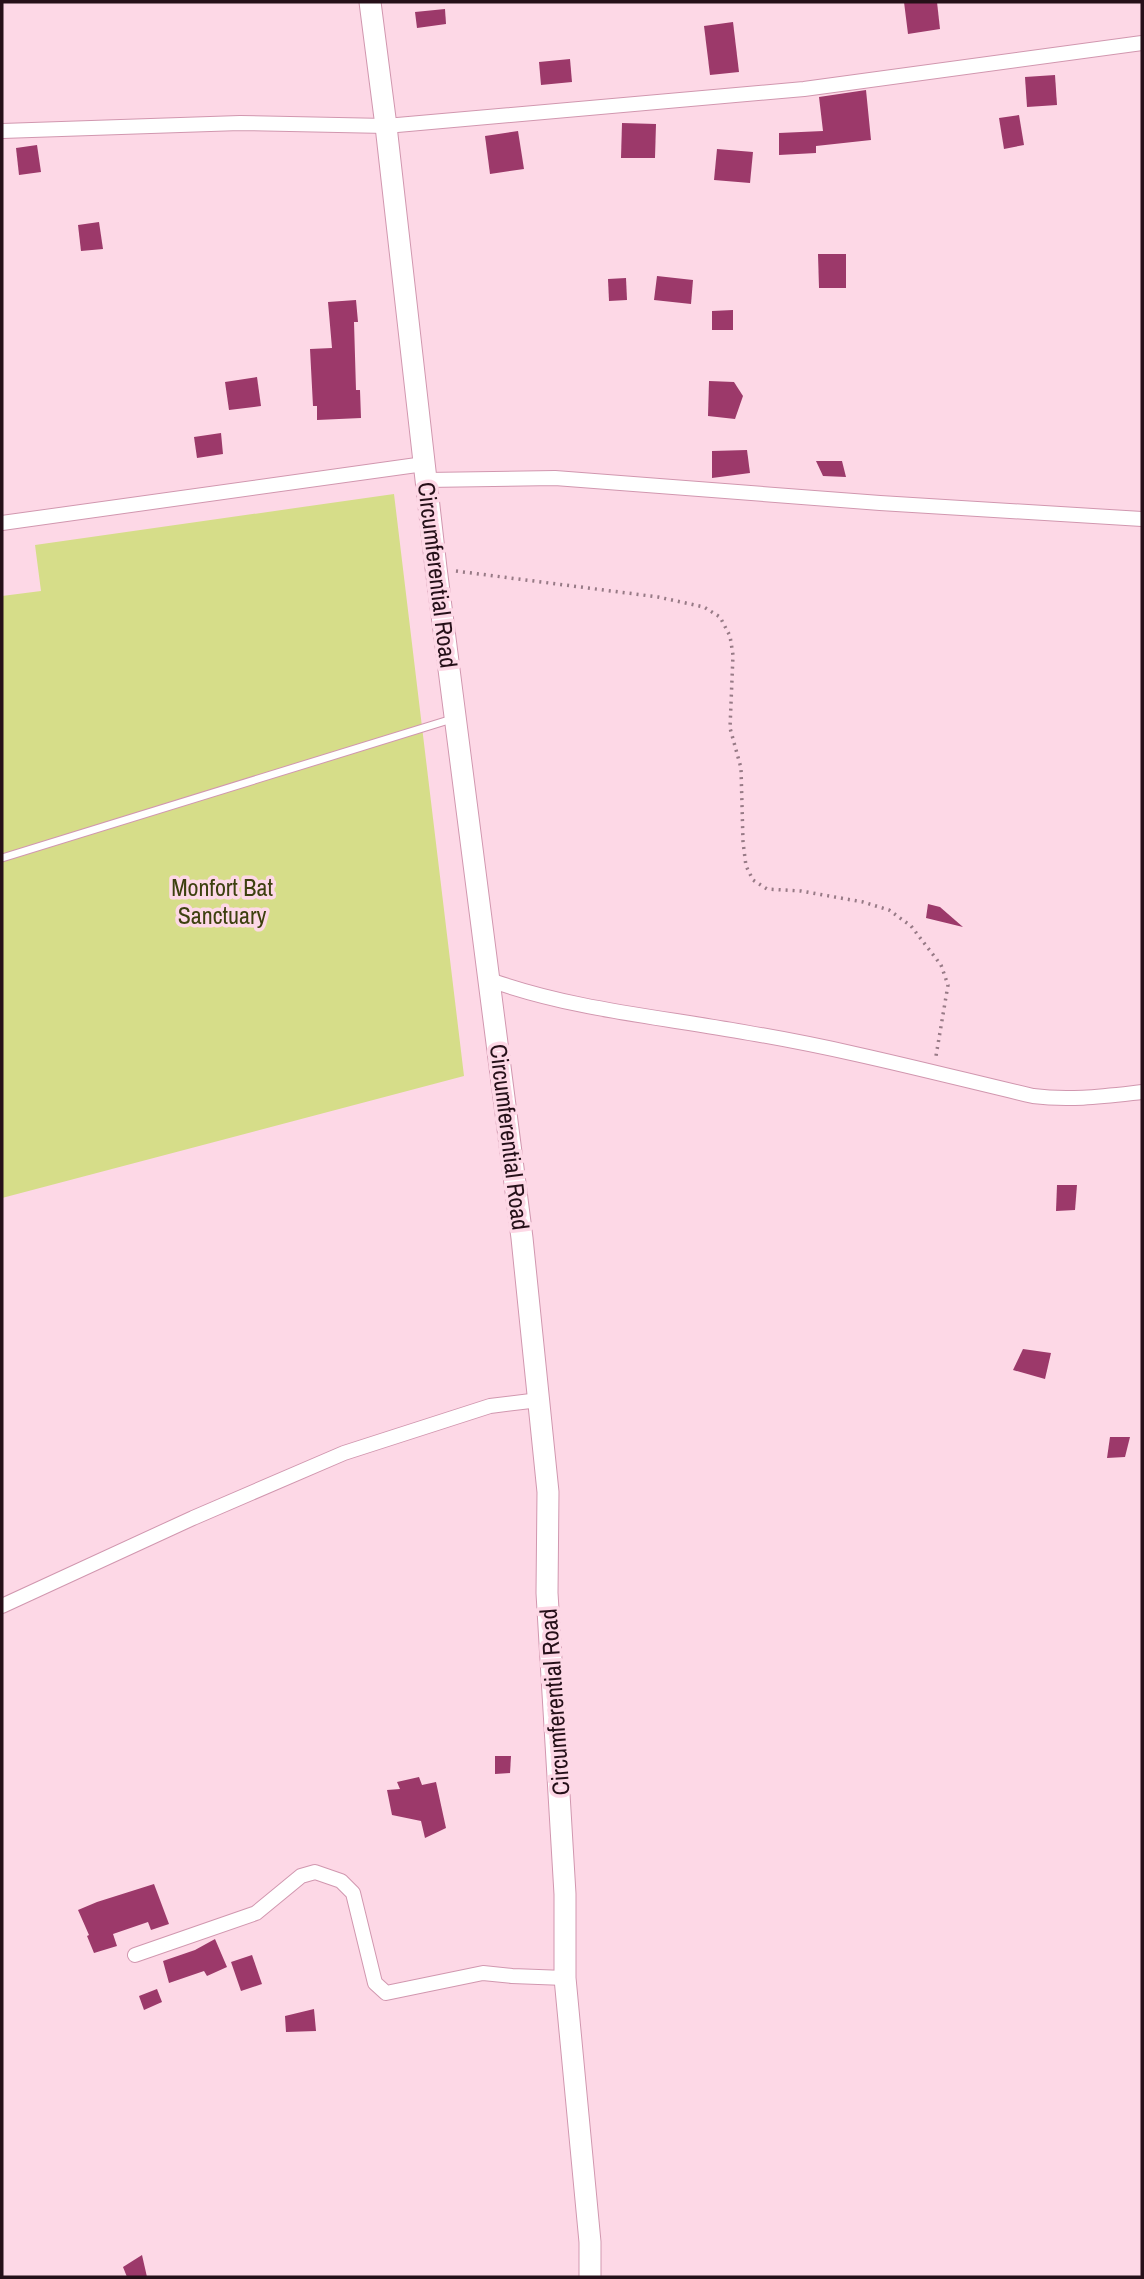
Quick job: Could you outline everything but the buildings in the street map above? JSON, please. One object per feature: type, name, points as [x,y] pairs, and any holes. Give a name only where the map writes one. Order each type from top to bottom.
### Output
[{"type":"main road","name":"Circumferential Road","points":[[370,2],[436,568],[523,1238],[548,1492],[547,1593],[565,1894],[565,1978],[590,2242],[590,2277]]},
{"type":"street","points":[[2,131],[240,123],[386,126],[804,89],[1142,43]]},
{"type":"street","points":[[2,523],[425,472],[555,478],[880,503],[1142,519]]},
{"type":"street","points":[[490,980],[524,992],[572,1003],[750,1033],[1033,1096],[1055,1099],[1142,1091]]},
{"type":"street","points":[[2,1606],[193,1518],[344,1453],[490,1406],[539,1400]]},
{"type":"street","points":[[135,1955],[256,1913],[301,1876],[315,1872],[341,1881],[353,1894],[375,1983],[386,1993],[483,1973],[565,1978]]},
{"type":"lane","points":[[2,858],[456,718]]},
{"type":"path","points":[[436,568],[658,597],[704,607],[720,617],[730,636],[733,655],[730,729],[741,768],[746,866],[754,880],[768,889],[801,891],[863,901],[888,910],[911,926],[941,965],[948,985],[933,1072]]},
{"type":"green space","name":"Monfort Bat Sanctuary","points":[[394,494],[464,1076],[2,1198],[2,596],[41,591],[35,545]]}]
